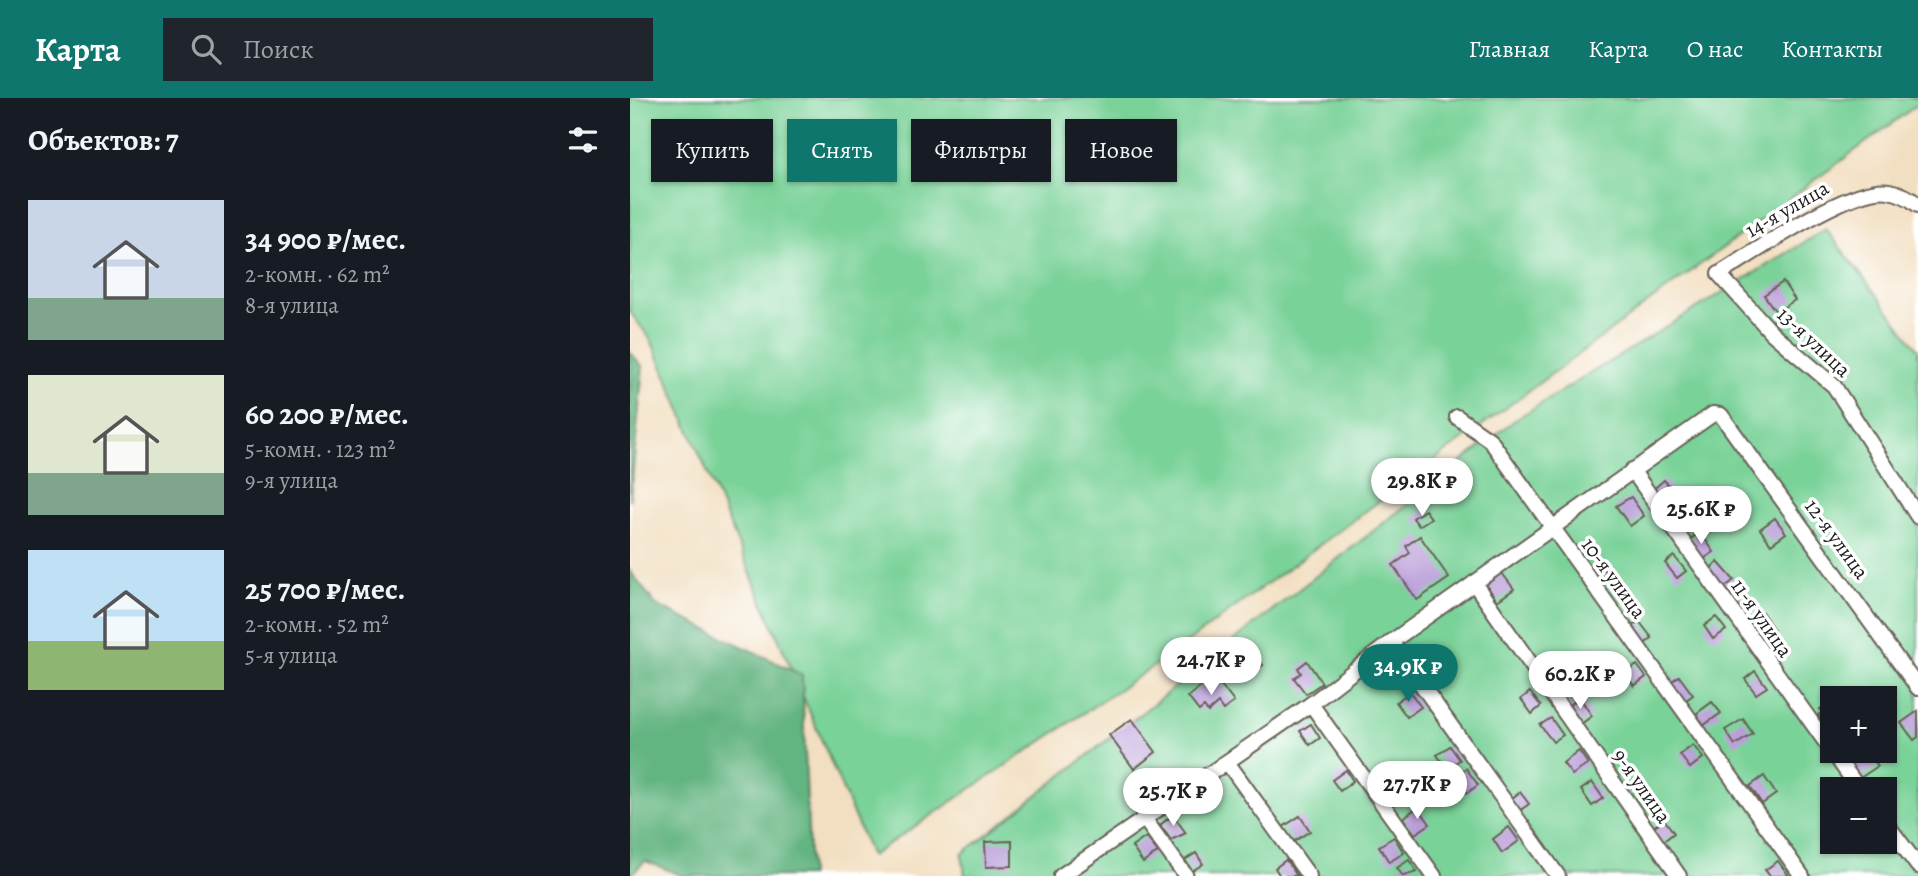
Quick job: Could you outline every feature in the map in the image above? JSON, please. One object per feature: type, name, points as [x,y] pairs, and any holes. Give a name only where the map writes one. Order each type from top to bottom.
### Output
[{"type":"street","name":"14-я улица","points":[[1719,274],[1846,199],[1887,190],[1910,198],[1918,205]]},
{"type":"street","name":"13-я улица","points":[[1719,274],[1772,333],[1834,386],[1918,517]]},
{"type":"street","name":"12-я улица","points":[[1632,470],[1713,414],[1721,415],[1918,688]]},
{"type":"street","name":"10-я улица","points":[[1457,417],[1490,440],[1802,876]]},
{"type":"street","points":[[1064,875],[1143,817],[1311,704],[1391,642],[1632,470]]},
{"type":"street","name":"11-я улица","points":[[1632,470],[1850,777]]},
{"type":"street","name":"9-я улица","points":[[1474,583],[1679,876]]},
{"type":"street","points":[[1391,642],[1558,876]]},
{"type":"street","points":[[1311,704],[1434,876]]},
{"type":"street","points":[[1227,762],[1310,876]]},
{"type":"street","points":[[1143,817],[1186,876]]},
{"type":"street","points":[[1897,838],[1918,866]]},
{"type":"green space","points":[[630,98],[1918,98],[1918,104],[1173,653],[871,856],[651,340],[630,312]]},
{"type":"green space","points":[[1826,229],[1918,349],[1918,876],[965,876],[962,854],[1516,419]]},
{"type":"green space","points":[[630,352],[643,367],[630,501]]},
{"type":"green space","points":[[630,571],[656,605],[802,675],[810,876],[683,876],[645,861],[630,876]]},
{"type":"building","points":[[1783,282],[1795,300],[1776,312],[1764,295]]},
{"type":"building","points":[[1664,480],[1672,489],[1658,501],[1650,492]]},
{"type":"building","points":[[1631,497],[1644,516],[1630,526],[1616,506]]},
{"type":"building","points":[[1681,506],[1692,521],[1681,529],[1670,515]]},
{"type":"building","points":[[1425,510],[1431,518],[1419,526],[1413,518]]},
{"type":"building","points":[[1775,518],[1786,533],[1771,544],[1760,529]]},
{"type":"building","points":[[1700,532],[1714,552],[1702,560],[1688,541]]},
{"type":"building","points":[[1420,536],[1449,578],[1417,600],[1393,565],[1410,553],[1406,546]]},
{"type":"building","points":[[1674,556],[1686,571],[1677,578],[1665,563]]},
{"type":"building","points":[[1598,561],[1607,574],[1596,583],[1586,570]]},
{"type":"building","points":[[1718,562],[1734,580],[1725,587],[1710,570]]},
{"type":"building","points":[[1502,573],[1514,589],[1497,601],[1486,584]]},
{"type":"building","points":[[1762,612],[1774,630],[1759,640],[1747,622]]},
{"type":"building","points":[[1716,617],[1726,630],[1713,639],[1704,626]]},
{"type":"building","points":[[1639,621],[1652,638],[1642,646],[1629,628]]},
{"type":"building","points":[[1249,646],[1263,665],[1245,678],[1231,659]]},
{"type":"building","points":[[1307,661],[1322,683],[1306,694],[1294,678],[1301,673],[1298,668]]},
{"type":"building","points":[[1637,665],[1646,677],[1634,686],[1625,673]]},
{"type":"building","points":[[1755,671],[1767,687],[1756,694],[1745,679]]},
{"type":"building","points":[[1679,676],[1693,695],[1682,703],[1668,684]]},
{"type":"building","points":[[1217,680],[1234,702],[1223,710],[1218,703],[1208,712],[1204,707],[1199,711],[1188,697],[1208,681],[1211,685]]},
{"type":"building","points":[[1410,692],[1421,707],[1407,717],[1396,702]]},
{"type":"building","points":[[1530,692],[1541,706],[1532,714],[1521,699]]},
{"type":"building","points":[[1580,698],[1592,716],[1581,724],[1568,706]]},
{"type":"building","points":[[1712,702],[1721,713],[1704,725],[1696,714]]},
{"type":"building","points":[[1918,711],[1918,737],[1914,740],[1901,723]]},
{"type":"building","points":[[1551,718],[1563,735],[1553,742],[1540,725]]},
{"type":"building","points":[[1132,719],[1156,752],[1134,769],[1109,735]]},
{"type":"building","points":[[1743,719],[1753,734],[1735,745],[1725,730]]},
{"type":"building","points":[[1311,724],[1320,738],[1310,745],[1300,731]]},
{"type":"building","points":[[1693,745],[1703,758],[1690,768],[1680,755]]},
{"type":"building","points":[[1450,746],[1460,760],[1447,768],[1437,755]]},
{"type":"building","points":[[1579,751],[1588,764],[1572,775],[1563,763]]},
{"type":"building","points":[[1849,763],[1876,763],[1878,766],[1862,777]]},
{"type":"building","points":[[1466,768],[1478,785],[1467,793],[1454,776]]},
{"type":"building","points":[[1346,770],[1353,781],[1340,791],[1332,780]]},
{"type":"building","points":[[1764,776],[1776,794],[1762,804],[1750,786]]},
{"type":"building","points":[[1592,782],[1603,798],[1592,806],[1581,790]]},
{"type":"building","points":[[1520,792],[1529,804],[1519,811],[1511,799]]},
{"type":"building","points":[[1418,807],[1430,824],[1415,834],[1403,818]]},
{"type":"building","points":[[1173,815],[1186,833],[1171,840],[1160,825]]},
{"type":"building","points":[[1300,816],[1310,831],[1293,842],[1283,827]]},
{"type":"building","points":[[1664,819],[1674,833],[1661,843],[1651,829]]},
{"type":"building","points":[[1509,827],[1519,841],[1502,853],[1493,839]]},
{"type":"building","points":[[1146,837],[1158,852],[1143,863],[1132,847]]},
{"type":"building","points":[[1394,837],[1404,853],[1389,862],[1379,846]]},
{"type":"building","points":[[1012,841],[1012,866],[986,867],[985,842]]},
{"type":"building","points":[[1196,853],[1203,864],[1192,871],[1185,860]]},
{"type":"building","points":[[1286,860],[1297,876],[1280,876],[1275,868]]},
{"type":"building","points":[[1409,860],[1417,872],[1403,876],[1397,868]]},
{"type":"building","points":[[1778,861],[1789,876],[1770,876],[1765,870]]}]
